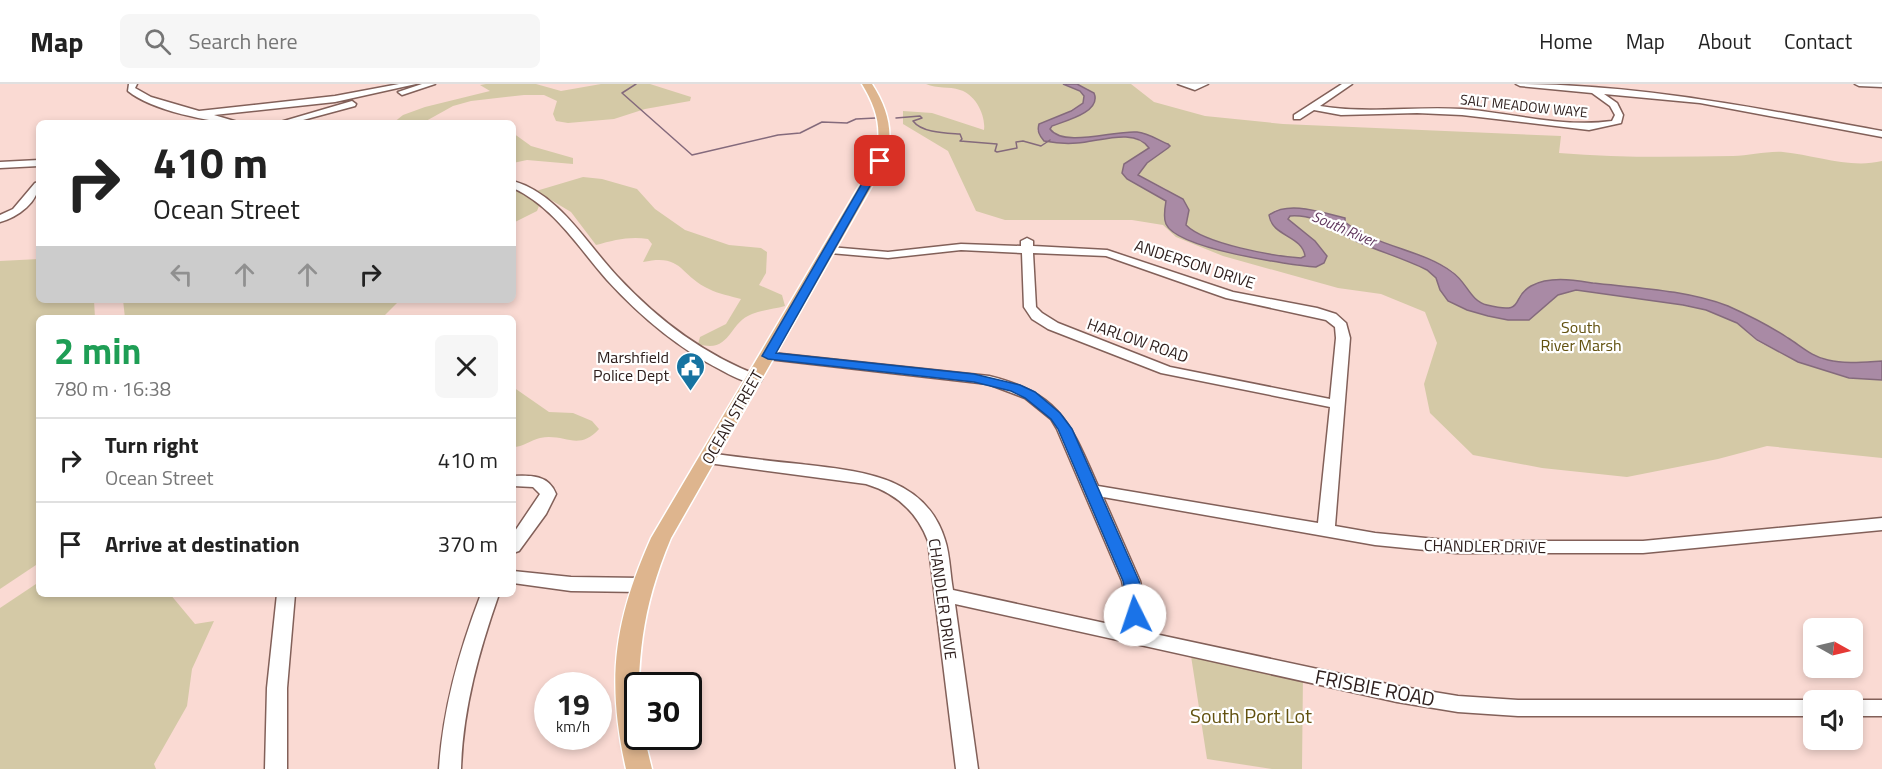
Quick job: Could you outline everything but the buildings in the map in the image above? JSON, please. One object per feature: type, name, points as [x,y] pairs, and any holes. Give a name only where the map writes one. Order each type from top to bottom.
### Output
[{"type":"main road","name":"OCEAN STREET","points":[[639,769],[629,729],[625,672],[628,638],[642,585],[661,538],[876,169],[886,144],[884,116],[867,84]]},
{"type":"street","points":[[133,84],[131,89],[140,96],[224,120]]},
{"type":"street","points":[[363,84],[373,92]]},
{"type":"street","points":[[200,114],[328,100],[412,84]]},
{"type":"street","points":[[293,120],[431,84]]},
{"type":"street","points":[[1182,84],[1195,87],[1204,84]]},
{"type":"street","points":[[1297,117],[1348,84]]},
{"type":"street","points":[[1520,84],[1651,94],[1721,104],[1882,134]]},
{"type":"street","points":[[1639,84],[1651,94]]},
{"type":"street","points":[[1859,84],[1882,85]]},
{"type":"street","name":"SALT MEADOW WAYE","points":[[1312,107],[1341,112],[1417,110],[1455,112],[1588,127],[1616,123],[1619,115],[1614,105],[1593,90]]},
{"type":"street","points":[[0,165],[36,163]]},
{"type":"street","points":[[516,186],[533,194],[563,219],[616,282],[651,316],[722,366],[754,379]]},
{"type":"street","points":[[0,219],[12,214],[36,188]]},
{"type":"street","points":[[0,209],[26,200]]},
{"type":"street","name":"ANDERSON DRIVE","points":[[830,250],[888,255],[947,247],[1027,245],[1107,253],[1230,295],[1312,311],[1331,317],[1341,326],[1343,338],[1326,530]]},
{"type":"street","name":"HARLOW ROAD","points":[[1027,245],[1030,307],[1037,316],[1053,326],[1166,370],[1336,404]]},
{"type":"street","points":[[768,356],[974,378],[1016,388],[1042,404],[1061,422],[1133,588],[1136,604],[1131,636]]},
{"type":"street","name":"CHANDLER DRIVE","points":[[708,458],[843,475],[886,485],[913,503],[929,523],[937,542],[967,769]]},
{"type":"street","points":[[516,481],[530,481],[544,486],[548,494],[545,502],[516,543]]},
{"type":"street","name":"CHANDLER DRIVE","points":[[1092,490],[1375,539],[1456,547],[1642,547],[1882,524]]},
{"type":"street","points":[[516,577],[571,584],[642,585]]},
{"type":"street","name":"FRISBIE ROAD","points":[[944,596],[1397,694],[1458,704],[1518,708],[1803,708]]},
{"type":"street","points":[[276,769],[277,688],[286,597]]},
{"type":"street","points":[[450,769],[451,747],[462,682],[470,650],[489,597]]},
{"type":"street","points":[[1863,708],[1882,708]]},
{"type":"green space","points":[[536,84],[561,91],[601,84],[650,84],[691,97],[690,101],[645,109],[614,119],[568,123],[556,121],[553,114],[557,101],[544,95],[471,101],[453,106],[428,120],[397,120],[403,115],[425,107],[490,91],[480,85]]},
{"type":"green space","name":"South River Marsh","points":[[926,84],[1063,84],[1080,91],[1084,96],[1083,103],[1037,130],[1044,141],[1073,143],[1125,137],[1142,142],[1149,148],[1124,164],[1143,187],[1166,201],[1165,222],[1175,233],[1211,248],[1260,259],[1317,267],[1315,241],[1288,219],[1290,215],[1300,215],[1317,220],[1358,242],[1427,270],[1436,278],[1440,290],[1467,310],[1488,316],[1508,320],[1529,320],[1558,295],[1576,290],[1706,310],[1737,323],[1757,341],[1798,362],[1849,378],[1882,380],[1882,458],[1767,446],[1718,459],[1627,477],[1542,468],[1473,455],[1430,413],[1424,384],[1437,343],[1425,312],[1381,294],[1338,288],[1223,256],[1176,237],[1163,225],[1132,220],[1005,220],[976,211],[948,151],[903,124],[903,111],[932,113],[984,130],[981,112],[975,100],[965,92]]},
{"type":"green space","points":[[1077,84],[1131,84],[1154,102],[1205,116],[1283,124],[1561,136],[1559,153],[1668,157],[1739,156],[1783,152],[1845,162],[1882,161],[1882,361],[1856,362],[1822,359],[1726,306],[1705,299],[1573,280],[1557,280],[1521,295],[1514,305],[1503,309],[1491,307],[1475,299],[1456,275],[1445,266],[1319,214],[1304,211],[1275,210],[1269,219],[1278,229],[1300,245],[1305,256],[1301,258],[1258,252],[1208,238],[1186,225],[1189,210],[1166,189],[1138,175],[1147,163],[1168,144],[1137,132],[1078,138],[1057,135],[1050,129],[1090,108],[1088,89]]},
{"type":"green space","points":[[516,135],[531,146],[573,158],[573,164],[527,160],[516,162]]},
{"type":"green space","points":[[583,177],[602,179],[637,189],[655,209],[685,230],[729,245],[761,248],[767,252],[766,273],[759,285],[782,295],[785,306],[744,318],[717,345],[698,344],[700,337],[726,324],[741,299],[709,289],[674,263],[666,260],[643,262],[652,244],[648,239],[628,238],[596,245],[571,212],[536,191]]},
{"type":"green space","points":[[516,190],[527,194],[539,206],[537,211],[516,222]]},
{"type":"green space","points":[[36,259],[36,303],[94,303],[95,315],[36,315],[36,565],[0,589],[0,261]]},
{"type":"green space","points":[[123,303],[397,303],[385,315],[125,315]]},
{"type":"green space","points":[[516,389],[549,412],[573,413],[592,421],[599,429],[591,436],[578,441],[549,437],[516,447]]},
{"type":"green space","points":[[36,584],[36,597],[172,597],[195,624],[214,621],[192,669],[187,706],[154,764],[156,769],[0,769],[0,608]]},
{"type":"green space","name":"South Port Lot","points":[[1191,656],[1303,673],[1302,769],[1272,769],[1207,759]]},
{"type":"water","name":"South River","points":[[1063,84],[1077,84],[1094,93],[1095,100],[1093,105],[1081,115],[1052,126],[1050,129],[1057,135],[1078,138],[1137,132],[1168,144],[1170,146],[1147,163],[1138,175],[1183,199],[1189,210],[1186,225],[1208,238],[1257,252],[1301,258],[1305,256],[1303,249],[1275,228],[1269,215],[1286,208],[1317,211],[1345,218],[1345,222],[1370,237],[1440,264],[1457,276],[1476,300],[1487,305],[1500,308],[1513,307],[1524,291],[1531,286],[1554,280],[1644,288],[1695,296],[1728,306],[1766,325],[1822,359],[1848,362],[1882,361],[1882,380],[1849,378],[1798,362],[1757,340],[1737,323],[1706,310],[1683,305],[1576,290],[1558,295],[1529,320],[1508,320],[1488,316],[1448,301],[1440,290],[1436,278],[1427,270],[1358,242],[1317,220],[1300,216],[1290,216],[1288,219],[1315,241],[1327,256],[1324,263],[1316,267],[1235,254],[1190,241],[1175,233],[1166,224],[1164,216],[1166,201],[1127,179],[1122,173],[1124,164],[1149,148],[1143,142],[1126,137],[1073,143],[1044,141],[1039,133],[1039,124],[1071,111],[1083,103],[1084,96],[1080,91]]},
{"type":"waterway","points":[[636,84],[622,93],[692,155],[778,135],[800,133],[822,122],[847,123],[856,119],[876,118]]},
{"type":"waterway","points":[[896,118],[920,116],[922,118],[913,121],[922,128],[935,132],[960,134],[962,139],[960,141],[997,144],[995,151],[997,152],[1017,148],[1016,142],[1023,141],[1041,146],[1050,140]]},
{"type":"place","name":"Marshfield Police Dept","points":[[690,392]]},
{"type":"route","points":[[880,161],[768,356],[989,380],[1030,395],[1056,416],[1065,429],[1131,581],[1135,595],[1135,615]]}]
